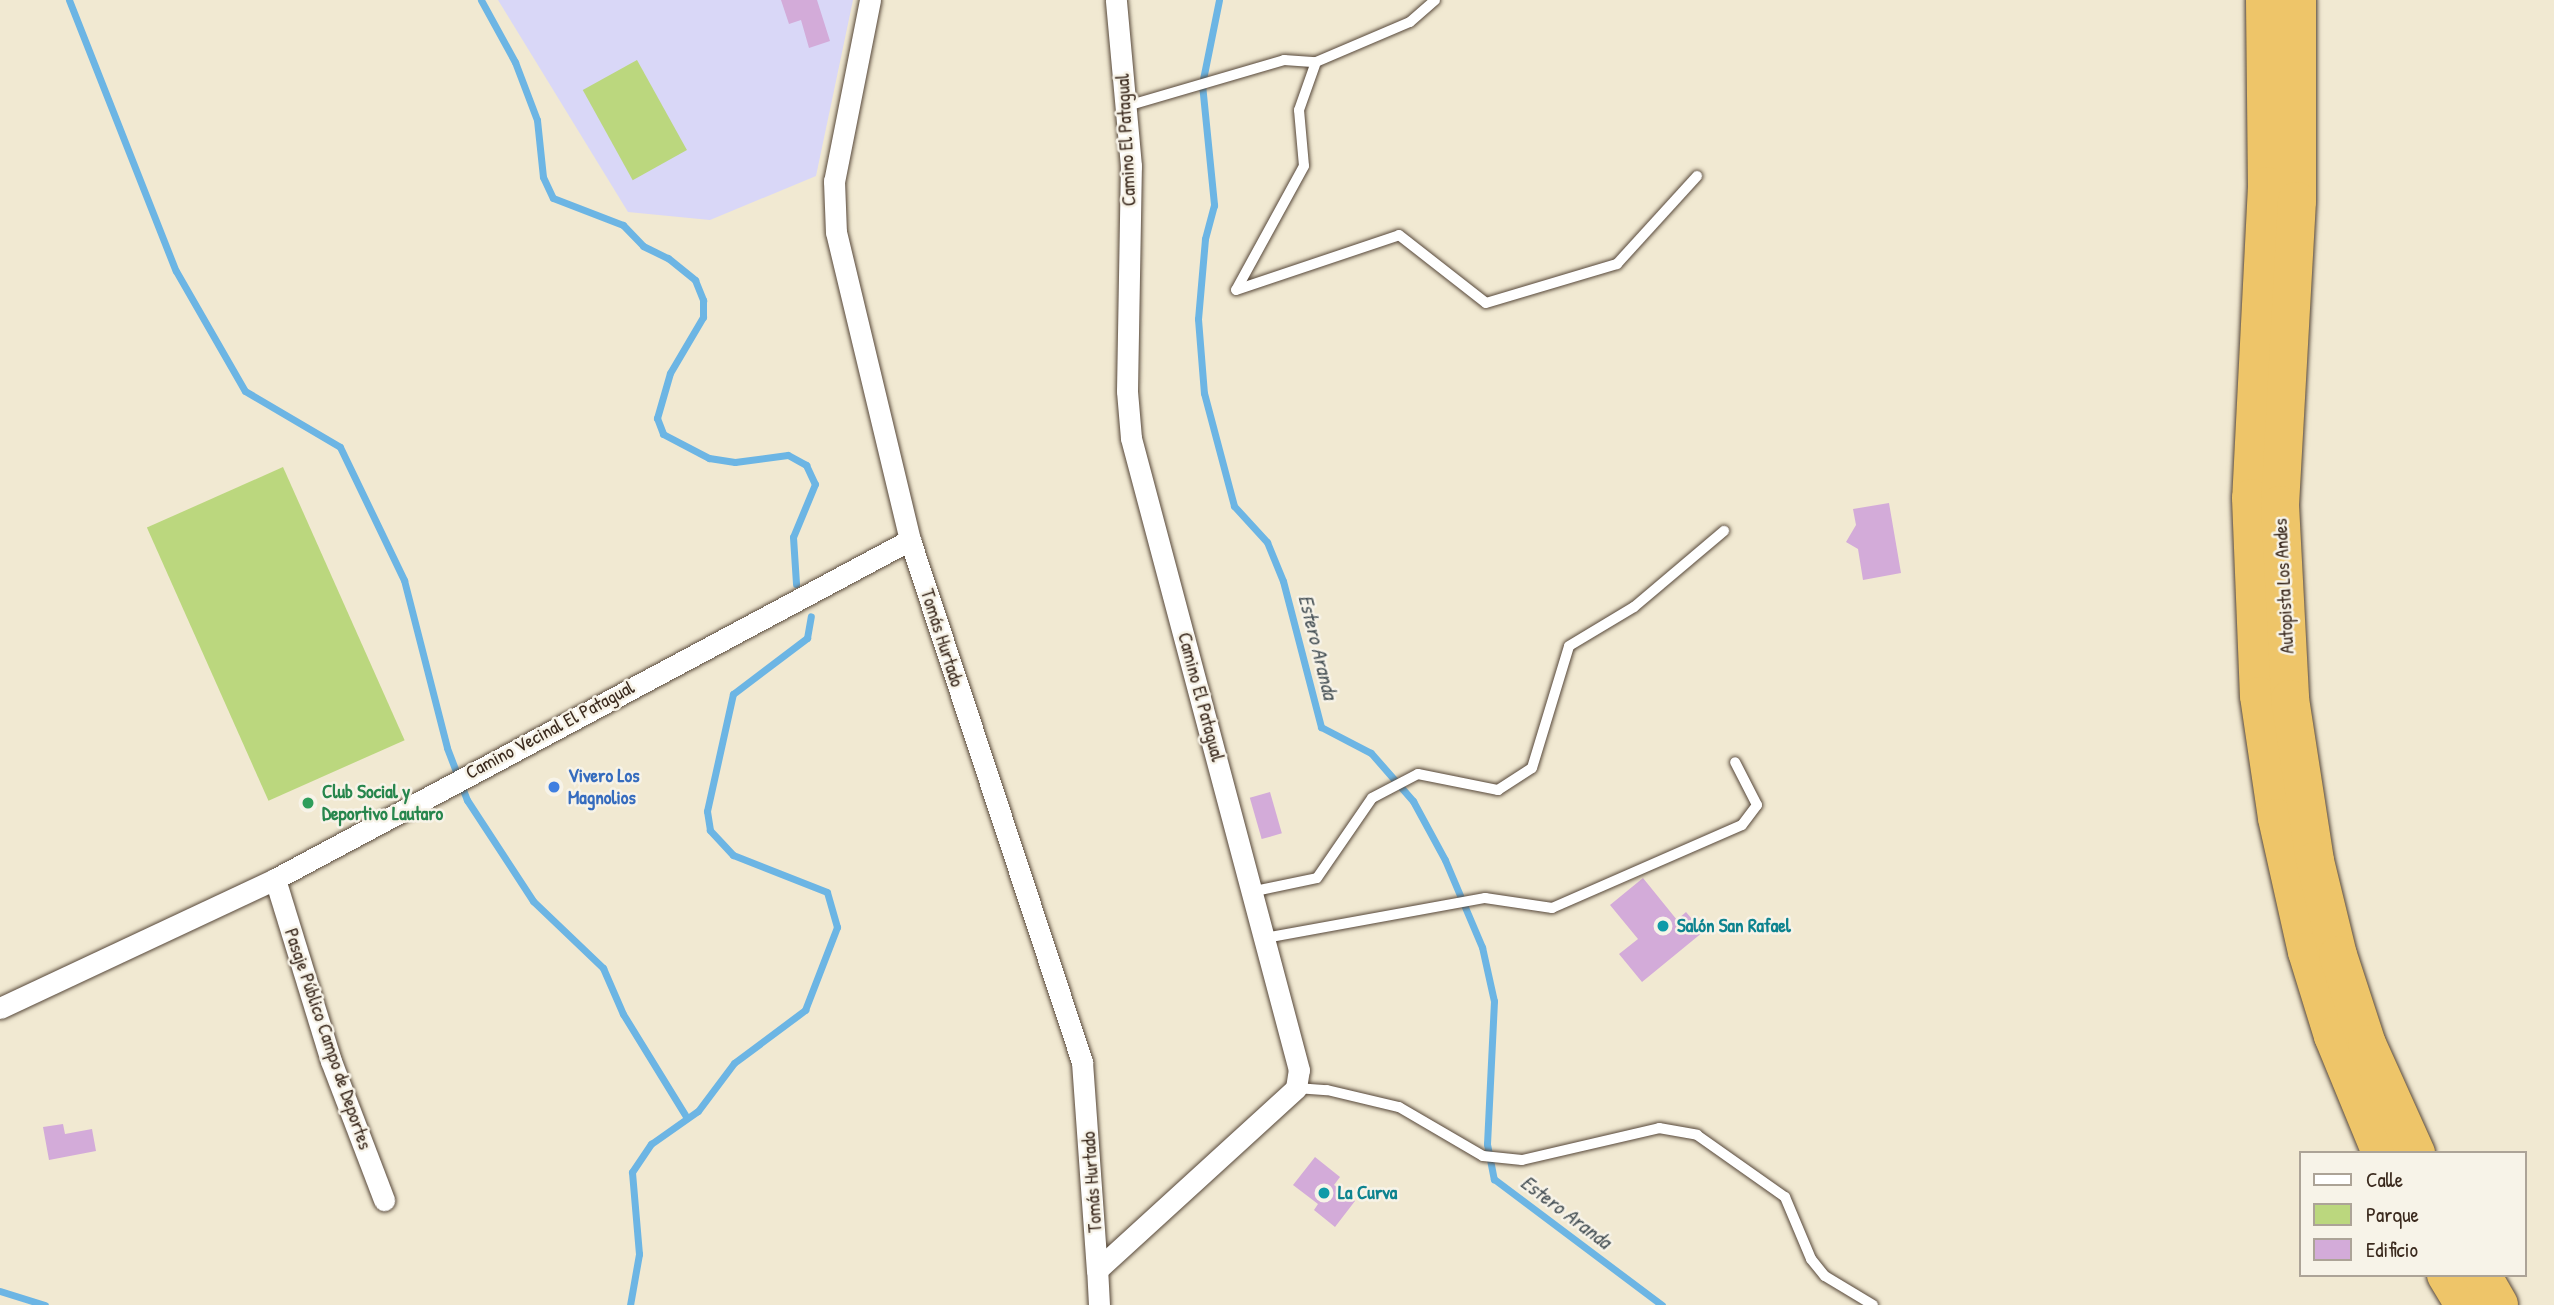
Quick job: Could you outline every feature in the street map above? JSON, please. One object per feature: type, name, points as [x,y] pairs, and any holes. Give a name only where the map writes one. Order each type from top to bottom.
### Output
[{"type":"highway","name":"Autopista Los Andes","points":[[2265,0],[2267,212],[2251,498],[2259,696],[2277,818],[2307,952],[2333,1036],[2380,1151]]},
{"type":"highway","name":"Autopista Los Andes","points":[[2297,0],[2297,201],[2280,505],[2290,699],[2313,850],[2339,955],[2367,1044],[2415,1151]]},
{"type":"highway","points":[[2447,1277],[2463,1305]]},
{"type":"highway","points":[[2483,1277],[2499,1305]]},
{"type":"street","name":"Tomás Hurtado","points":[[870,0],[834,181],[836,232],[910,540],[1062,1012],[1082,1062],[1097,1270]]},
{"type":"street","name":"Camino El Patagual","points":[[1116,0],[1131,166],[1127,391],[1131,438],[1255,891],[1299,1070],[1296,1088]]},
{"type":"street","name":"Camino Vecinal El Patagual","points":[[0,1007],[275,878],[910,540]]},
{"type":"street","name":"Pasaje Público Campo de Deportes","points":[[275,878],[331,1061],[384,1199]]},
{"type":"street","points":[[1099,1305],[1097,1270],[1296,1088]]},
{"type":"lane","points":[[1127,106],[1284,61],[1316,62],[1410,22],[1435,0]]},
{"type":"lane","points":[[1316,62],[1299,110],[1304,166],[1236,290],[1399,235],[1486,303],[1617,264],[1697,176]]},
{"type":"lane","points":[[1255,891],[1317,878],[1372,798],[1418,774],[1498,790],[1532,768],[1569,646],[1633,607],[1724,531]]},
{"type":"lane","points":[[1265,938],[1485,898],[1552,908],[1742,825],[1756,805],[1735,762]]},
{"type":"lane","points":[[1296,1088],[1327,1090],[1399,1107],[1483,1156],[1522,1160],[1659,1128],[1697,1135],[1785,1197],[1811,1259],[1825,1276],[1873,1305]]},
{"type":"shaded area","points":[[498,0],[853,0],[816,176],[710,220],[628,212]]},
{"type":"green space","points":[[637,60],[687,150],[633,180],[583,90]]},
{"type":"green space","points":[[283,467],[405,740],[268,801],[147,528]]},
{"type":"building","points":[[781,0],[817,0],[830,41],[809,48],[801,20],[789,24]]},
{"type":"building","points":[[1889,503],[1901,573],[1863,580],[1858,549],[1846,542],[1856,525],[1853,509]]},
{"type":"building","points":[[1270,792],[1282,833],[1262,839],[1250,798]]},
{"type":"building","name":"Salón San Rafael","points":[[1643,878],[1677,920],[1686,912],[1703,932],[1642,982],[1619,954],[1638,939],[1610,905]]},
{"type":"building","points":[[63,1124],[65,1134],[92,1129],[96,1151],[49,1160],[43,1127]]},
{"type":"building","name":"La Curva","points":[[1315,1157],[1340,1177],[1334,1185],[1355,1201],[1335,1227],[1314,1210],[1318,1204],[1293,1185]]},
{"type":"waterway","points":[[69,0],[176,271],[245,391],[340,447],[404,580],[447,748],[467,800],[533,901],[603,968],[623,1014],[687,1118]]},
{"type":"waterway","points":[[481,0],[515,62],[537,120],[543,177],[553,198],[623,225],[643,246],[668,258],[695,280],[703,300],[703,317],[670,373],[657,418],[663,434],[709,458],[735,462],[788,455],[806,465],[815,484],[793,537],[796,584]]},
{"type":"waterway","name":"Estero Aranda","points":[[1219,0],[1202,84],[1214,205],[1205,239],[1198,319],[1204,393],[1234,506],[1267,542],[1283,581],[1321,727],[1371,753],[1413,801],[1445,860],[1482,947],[1494,1001],[1487,1144],[1494,1179],[1662,1305]]},
{"type":"waterway","points":[[630,1305],[639,1254],[632,1172],[651,1144],[698,1111],[734,1063],[805,1010],[837,927],[827,892],[733,855],[710,830],[707,811],[733,694],[807,638],[811,616]]},
{"type":"waterway","points":[[0,1291],[45,1305]]},
{"type":"place","name":"Vivero Los Magnolios","points":[[554,787]]},
{"type":"place","name":"Club Social y Deportivo Lautaro","points":[[308,803]]},
{"type":"place","name":"Salón San Rafael","points":[[1663,926]]},
{"type":"place","name":"La Curva","points":[[1324,1193]]}]
